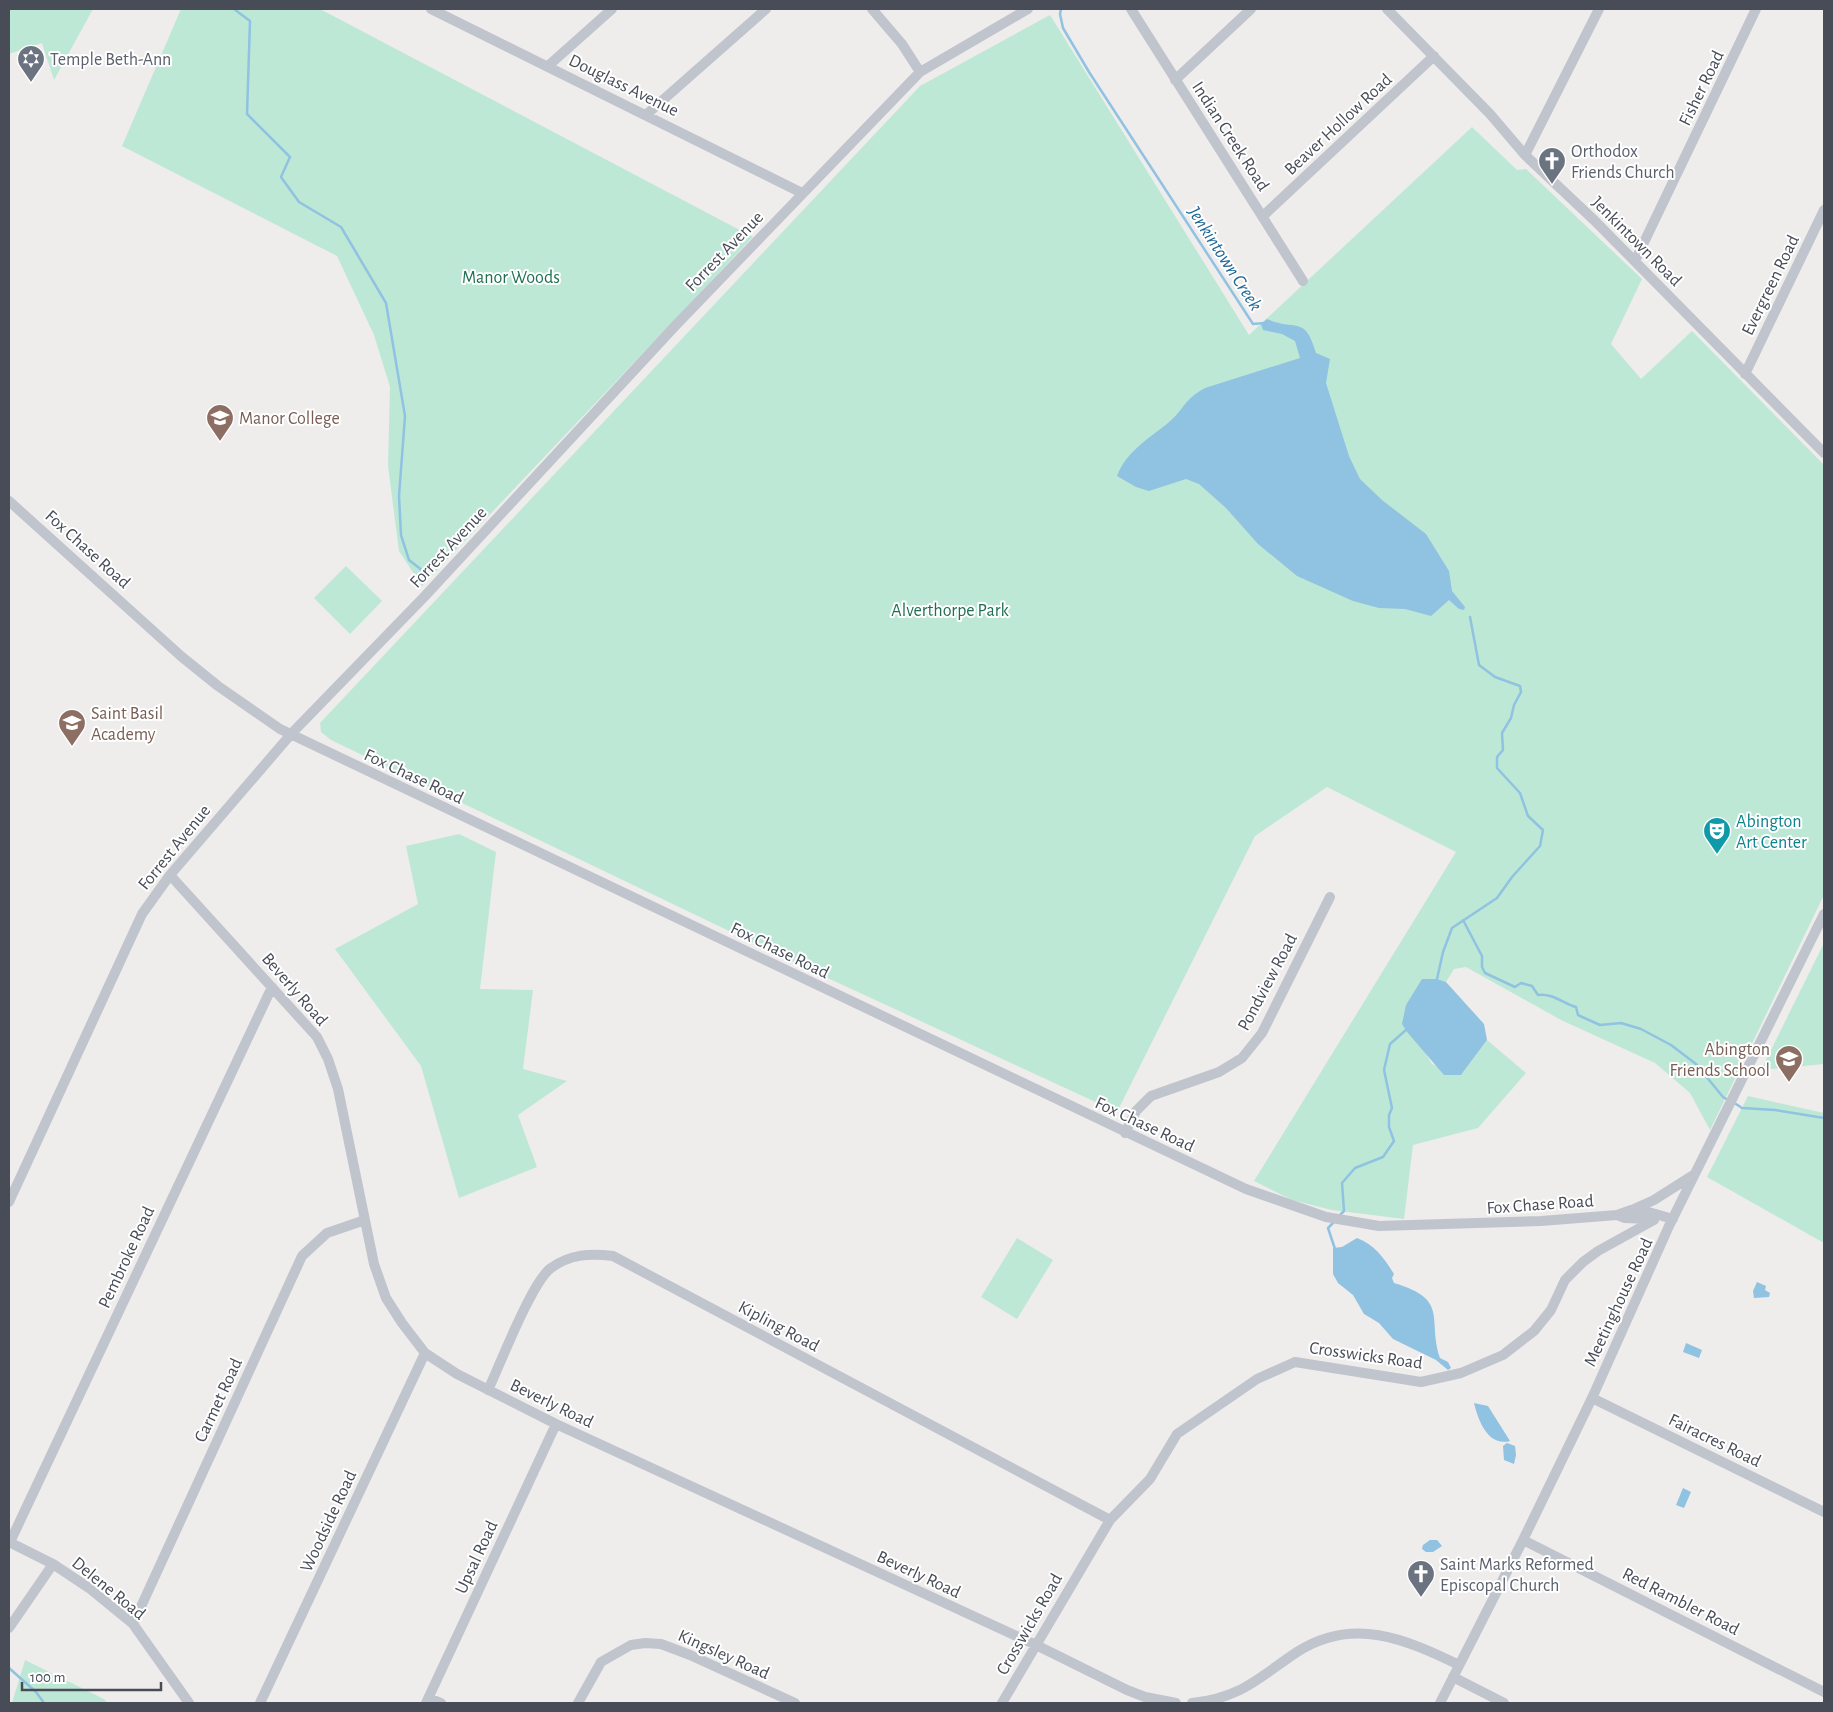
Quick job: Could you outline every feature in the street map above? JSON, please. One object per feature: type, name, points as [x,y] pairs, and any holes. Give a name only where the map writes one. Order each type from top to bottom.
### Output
[{"type":"street","name":"Douglass Avenue","points":[[431,9],[647,114],[802,193]]},
{"type":"street","points":[[548,66],[612,9]]},
{"type":"street","points":[[647,114],[766,9]]},
{"type":"street","points":[[872,9],[902,44],[920,72]]},
{"type":"street","name":"Forrest Avenue","points":[[9,1202],[11,1190],[142,914],[170,875],[292,733],[425,596],[669,332],[920,72],[1028,9]]},
{"type":"street","name":"Indian Creek Road","points":[[1131,9],[1303,281]]},
{"type":"street","points":[[1175,80],[1252,9]]},
{"type":"street","points":[[1525,154],[1599,9]]},
{"type":"street","name":"Fisher Road","points":[[1635,261],[1756,9]]},
{"type":"street","name":"Jenkintown Road","points":[[1389,10],[1525,154],[1635,261],[1824,453]]},
{"type":"street","name":"Beaver Hollow Road","points":[[1263,216],[1434,56]]},
{"type":"street","name":"Evergreen Road","points":[[1745,374],[1824,210]]},
{"type":"street","name":"Fox Chase Road","points":[[9,501],[218,686],[280,729],[292,733],[348,763],[1246,1189],[1334,1219],[1379,1226],[1473,1224],[1617,1215],[1668,1192],[1698,1172]]},
{"type":"street","name":"Beverly Road","points":[[170,875],[317,1037],[328,1059],[338,1089],[374,1264],[386,1298],[402,1324],[425,1353],[456,1374],[556,1424],[1034,1644],[1144,1697],[1176,1703]]},
{"type":"street","name":"Pondview Road","points":[[1125,1133],[1136,1111],[1151,1096],[1219,1072],[1242,1058],[1262,1033],[1330,898]]},
{"type":"street","name":"Meetinghouse Road","points":[[1440,1703],[1592,1398],[1671,1222],[1698,1172],[1824,914]]},
{"type":"street","name":"Pembroke Road","points":[[9,1542],[272,987]]},
{"type":"street","name":"Fox Chase Road","points":[[1631,1210],[1645,1211],[1671,1222]]},
{"type":"street","name":"Fox Chase Road","points":[[1617,1215],[1625,1218],[1639,1217],[1671,1222]]},
{"type":"street","name":"Carmet Road","points":[[133,1624],[302,1256],[327,1233],[365,1220]]},
{"type":"street","name":"Crosswicks Road","points":[[1002,1703],[1034,1644],[1110,1520],[1150,1479],[1177,1434],[1257,1379],[1295,1362],[1421,1382],[1461,1373],[1503,1355],[1534,1331],[1550,1310],[1566,1280],[1583,1262],[1598,1251],[1654,1220]]},
{"type":"street","name":"Kipling Road","points":[[488,1390],[536,1286],[550,1268],[567,1258],[590,1253],[613,1256],[1110,1520]]},
{"type":"street","name":"Woodside Road","points":[[260,1703],[425,1353]]},
{"type":"street","name":"Fairacres Road","points":[[1592,1398],[1824,1512]]},
{"type":"street","name":"Upsal Road","points":[[427,1700],[556,1424]]},
{"type":"street","name":"Red Rambler Road","points":[[1522,1540],[1824,1692]]},
{"type":"street","name":"Delene Road","points":[[9,1542],[53,1564],[89,1588],[133,1624],[189,1703]]},
{"type":"street","points":[[9,1628],[53,1564]]},
{"type":"street","points":[[1192,1703],[1226,1698],[1266,1675],[1297,1652],[1326,1639],[1344,1634],[1374,1633],[1394,1637],[1459,1665]]},
{"type":"street","name":"Kingsley Road","points":[[578,1703],[601,1662],[631,1645],[645,1643],[661,1644],[690,1655],[795,1703]]},
{"type":"street","points":[[1453,1677],[1504,1703]]},
{"type":"street","points":[[427,1700],[441,1703]]},
{"type":"green space","points":[[9,9],[93,9],[54,80],[42,43],[9,54]]},
{"type":"green space","name":"Manor Woods","points":[[181,9],[320,9],[753,237],[422,586],[399,551],[388,466],[390,387],[374,335],[337,256],[122,146]]},
{"type":"green space","name":"Alverthorpe Park","points":[[1050,15],[1249,335],[1472,127],[1517,170],[1526,169],[1642,279],[1611,344],[1641,379],[1692,331],[1824,465],[1824,895],[1710,1130],[1690,1093],[1655,1063],[1561,1020],[1466,967],[1454,969],[1446,982],[1437,979],[1406,1030],[1407,1032],[1422,1047],[1432,1064],[1461,1075],[1487,1040],[1526,1073],[1478,1128],[1413,1145],[1404,1219],[1332,1210],[1292,1200],[1254,1181],[1456,852],[1327,787],[1255,836],[1117,1112],[804,967],[331,740],[321,732],[320,723],[920,86]]},
{"type":"green space","points":[[346,566],[382,601],[350,634],[314,598]]},
{"type":"green space","points":[[459,834],[496,852],[480,989],[533,990],[523,1069],[567,1081],[518,1115],[537,1167],[459,1198],[421,1066],[335,949],[418,904],[406,846]]},
{"type":"green space","points":[[1824,943],[1824,1064],[1761,1070]]},
{"type":"green space","name":"Abington Friends School","points":[[1748,1096],[1824,1113],[1824,1243],[1707,1177]]},
{"type":"green space","points":[[1017,1238],[1053,1260],[1017,1319],[981,1297]]},
{"type":"green space","points":[[25,1660],[104,1699],[107,1703],[12,1703]]},
{"type":"water","points":[[1267,319],[1277,323],[1298,326],[1303,329],[1308,333],[1316,353],[1330,359],[1326,383],[1349,456],[1360,479],[1382,500],[1426,534],[1449,571],[1452,591],[1465,607],[1464,610],[1459,609],[1449,600],[1431,616],[1405,609],[1379,608],[1353,601],[1297,576],[1258,544],[1226,508],[1199,484],[1186,479],[1149,491],[1136,487],[1117,476],[1121,467],[1132,453],[1145,440],[1168,423],[1198,392],[1205,388],[1300,358],[1295,341],[1282,334],[1263,330],[1261,324]]},
{"type":"water","points":[[1422,979],[1437,979],[1446,982],[1484,1024],[1487,1040],[1461,1075],[1444,1075],[1402,1024],[1406,1005]]},
{"type":"water","points":[[1357,1238],[1369,1244],[1383,1257],[1394,1274],[1392,1278],[1394,1283],[1412,1289],[1423,1296],[1430,1304],[1440,1358],[1448,1362],[1451,1368],[1448,1370],[1436,1360],[1393,1339],[1379,1323],[1364,1314],[1353,1295],[1338,1283],[1333,1274],[1333,1248],[1342,1247]]},
{"type":"water","points":[[1757,1282],[1766,1286],[1765,1290],[1770,1293],[1769,1297],[1754,1298],[1753,1291]]},
{"type":"water","points":[[1686,1343],[1702,1350],[1699,1358],[1683,1352]]},
{"type":"water","points":[[1474,1403],[1488,1406],[1510,1441],[1502,1442],[1496,1440],[1485,1431]]},
{"type":"water","points":[[1507,1443],[1515,1446],[1514,1464],[1504,1460],[1503,1446]]},
{"type":"water","points":[[1683,1488],[1691,1492],[1684,1508],[1676,1505]]},
{"type":"water","points":[[1430,1540],[1437,1540],[1442,1546],[1433,1552],[1426,1552],[1422,1549],[1423,1545]]},
{"type":"waterway","points":[[234,9],[250,21],[247,114],[290,157],[281,177],[299,202],[341,227],[386,303],[405,416],[399,496],[401,535],[409,560],[423,571]]},
{"type":"waterway","name":"Jenkintown Creek","points":[[1061,9],[1060,14],[1063,28],[1089,72],[1253,324],[1264,323]]},
{"type":"waterway","name":"Jenkintown Creek","points":[[1437,979],[1443,952],[1452,928],[1497,898],[1512,877],[1540,846],[1543,830],[1528,816],[1520,793],[1497,768],[1497,757],[1503,750],[1502,733],[1511,718],[1514,705],[1521,692],[1520,686],[1495,677],[1479,665],[1470,617]]},
{"type":"waterway","name":"Jenkintown Creek","points":[[1463,920],[1482,956],[1482,967],[1485,973],[1515,987],[1521,983],[1532,986],[1538,995],[1553,997],[1576,1007],[1578,1015],[1600,1025],[1621,1023],[1641,1029],[1671,1045],[1696,1064],[1723,1097],[1728,1100]]},
{"type":"waterway","points":[[1339,1216],[1344,1211],[1342,1183],[1355,1168],[1383,1157],[1394,1141],[1389,1127],[1389,1115],[1392,1108],[1384,1070],[1390,1044],[1406,1030]]},
{"type":"waterway","name":"Jenkintown Creek","points":[[1733,1102],[1742,1108],[1775,1110],[1824,1118]]},
{"type":"waterway","points":[[1334,1222],[1328,1228],[1335,1249]]},
{"type":"waterway","points":[[9,1668],[36,1692],[44,1703]]},
{"type":"place","name":"Temple Beth-Ann","points":[[31,83]]},
{"type":"place","name":"Orthodox Friends Church","points":[[1552,185]]},
{"type":"place","name":"Manor College","points":[[220,442]]},
{"type":"place","name":"Saint Basil Academy","points":[[72,747]]},
{"type":"place","name":"Abington Art Center","points":[[1717,855]]},
{"type":"place","name":"Abington Friends School","points":[[1789,1083]]},
{"type":"place","name":"Saint Marks Reformed Episcopal Church","points":[[1421,1598]]}]
